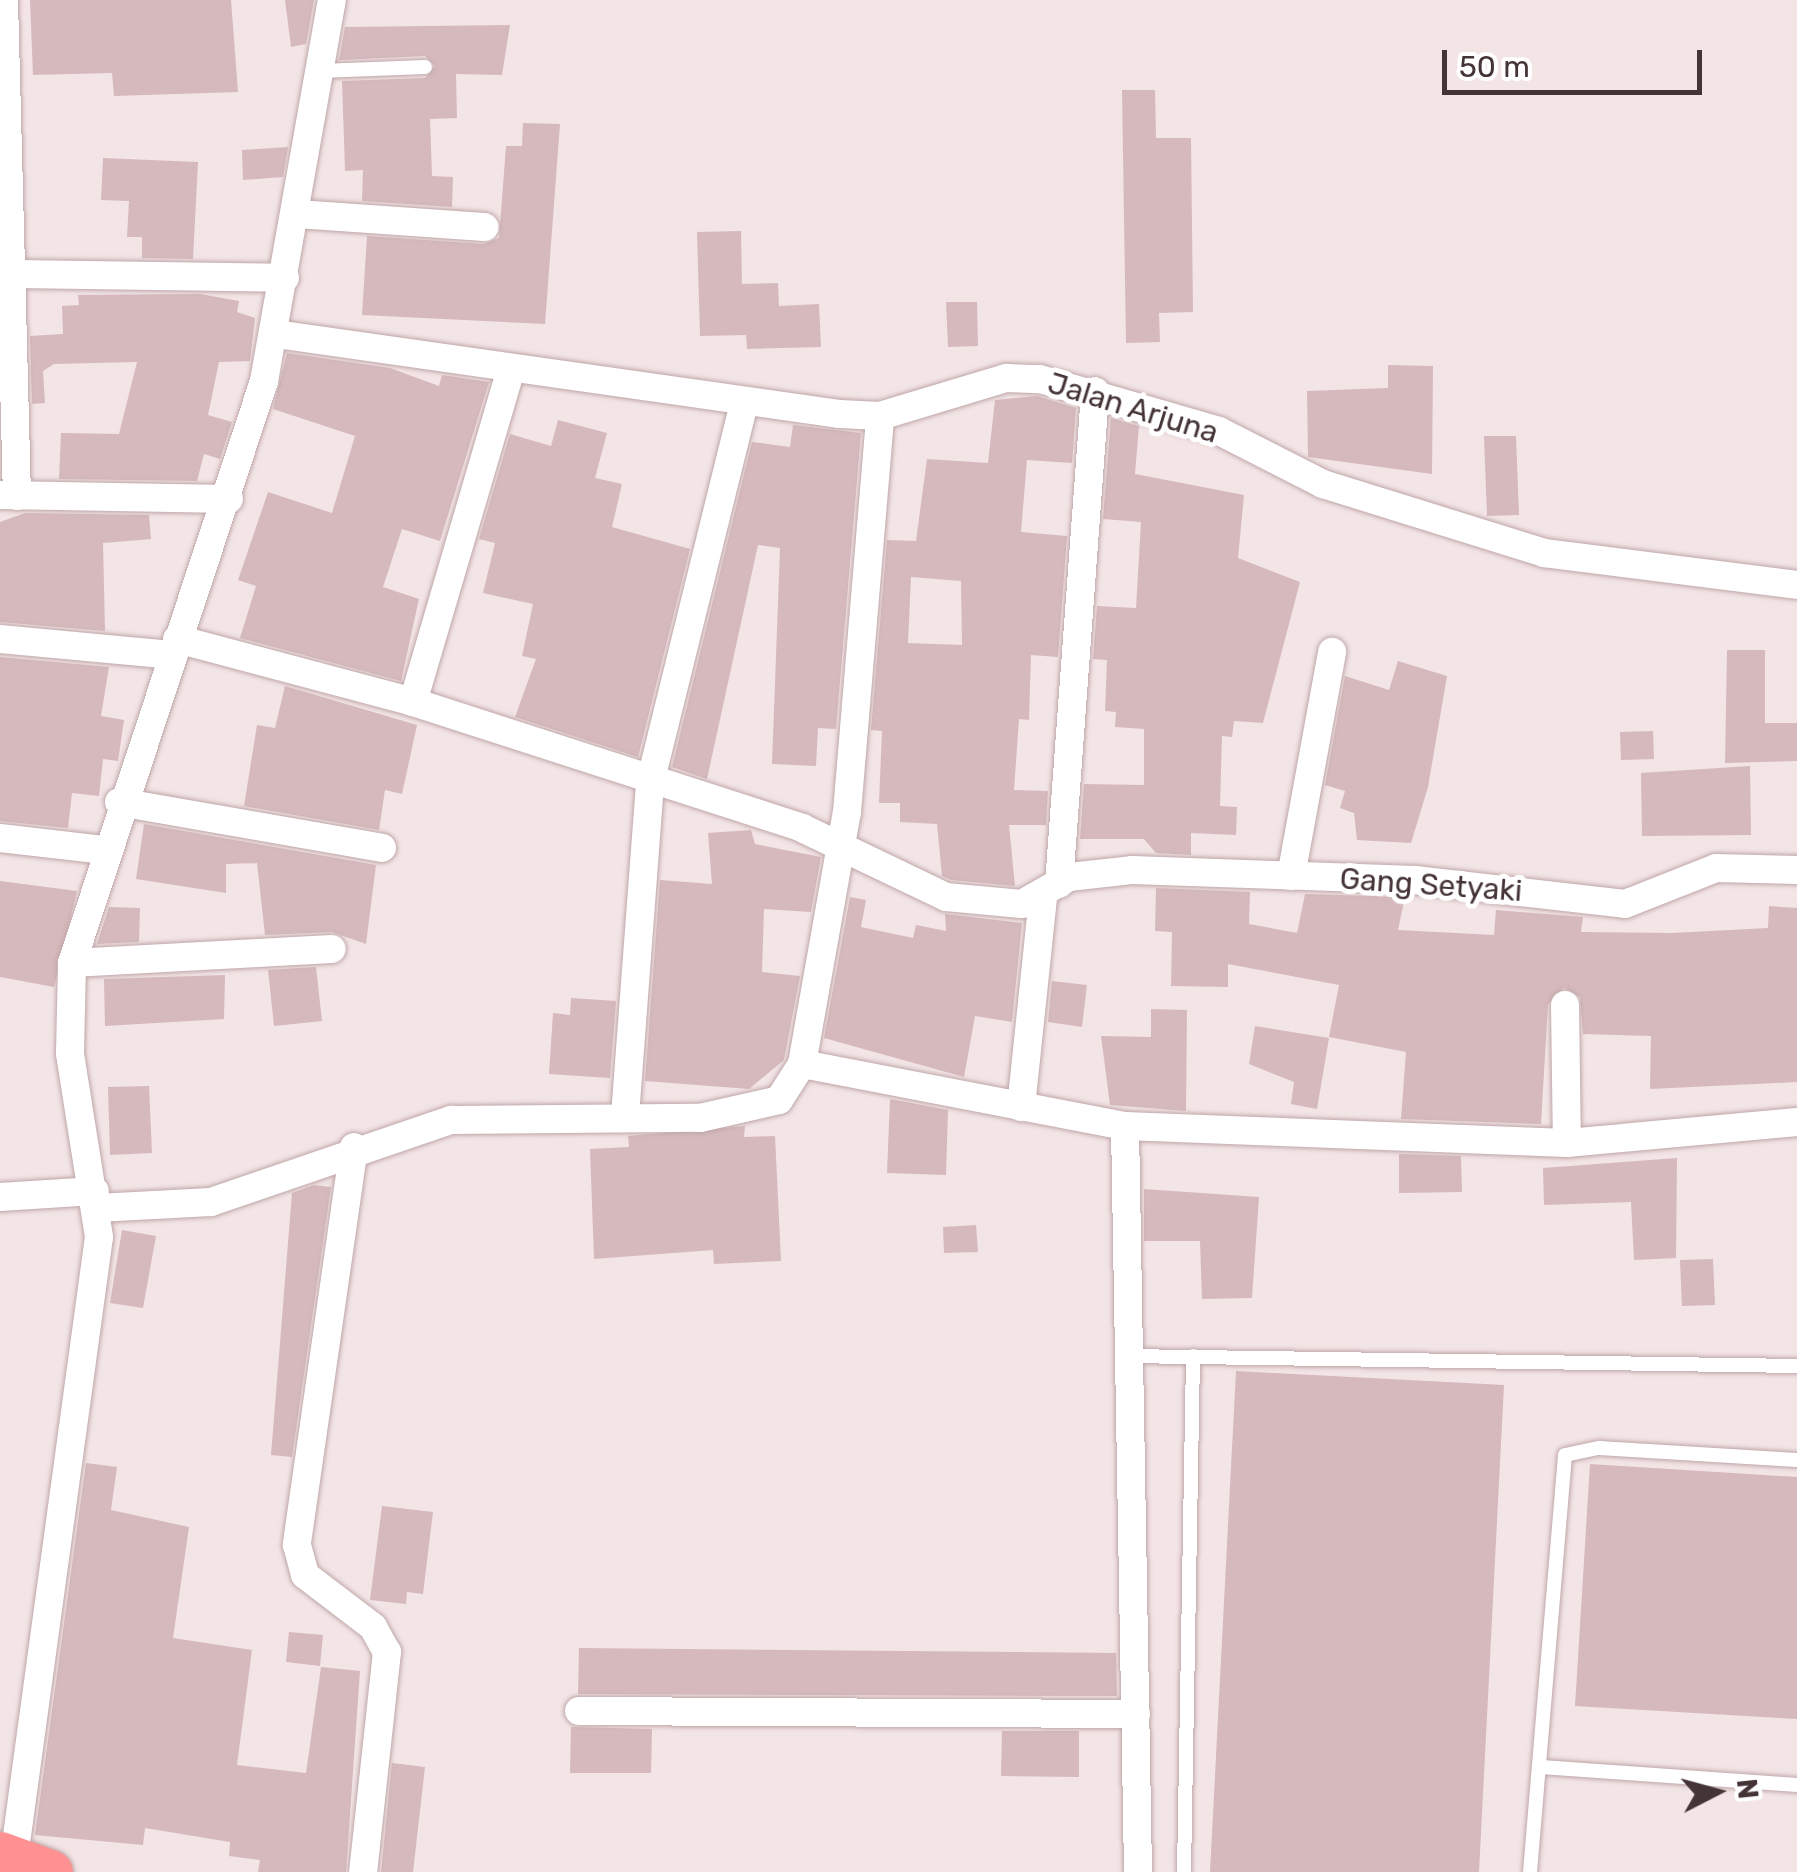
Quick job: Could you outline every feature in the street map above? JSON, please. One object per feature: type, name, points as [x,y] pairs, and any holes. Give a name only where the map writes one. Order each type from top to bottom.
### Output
[{"type":"street","points":[[4,0],[12,274],[7,353],[8,495],[228,498]]},
{"type":"street","points":[[18,1864],[93,1307],[96,1200],[70,1053],[72,963],[118,802],[228,498],[276,334],[332,0]]},
{"type":"street","points":[[296,214],[485,227]]},
{"type":"street","points":[[12,274],[286,278]]},
{"type":"street","name":"Jalan Arjuna","points":[[276,334],[743,406],[880,416],[1006,378],[1094,391],[1219,431],[1324,484],[1544,553],[1797,585]]},
{"type":"street","points":[[412,702],[510,372]]},
{"type":"street","points":[[1021,1107],[1051,892],[1094,391]]},
{"type":"street","points":[[625,1116],[650,783],[743,406]]},
{"type":"street","points":[[0,1198],[211,1202],[354,1147],[450,1120],[765,1108],[802,1064],[836,843],[847,812],[880,416]]},
{"type":"street","name":"Gang Setyaki","points":[[0,639],[174,647],[412,702],[836,843],[932,893],[1051,892],[1132,870],[1292,876],[1625,904],[1716,868],[1797,870]]},
{"type":"street","points":[[1292,876],[1332,652]]},
{"type":"street","points":[[118,802],[382,848]]},
{"type":"street","points":[[0,838],[103,850]]},
{"type":"street","points":[[72,963],[332,949]]},
{"type":"street","points":[[1566,1005],[1567,1142]]},
{"type":"street","points":[[802,1064],[1124,1126],[1567,1142],[1797,1122]]},
{"type":"street","points":[[1124,1126],[1124,1356],[1138,1872]]},
{"type":"street","points":[[354,1147],[297,1545],[305,1575],[372,1627],[387,1652],[363,1872]]},
{"type":"street","points":[[578,1712],[1136,1714]]},
{"type":"lane","points":[[320,70],[425,68]]},
{"type":"lane","points":[[1124,1356],[1797,1366]]},
{"type":"lane","points":[[1184,1872],[1192,1356]]},
{"type":"lane","points":[[1530,1872],[1565,1456],[1599,1448],[1797,1460]]},
{"type":"lane","points":[[1541,1767],[1797,1786]]},
{"type":"building","points":[[30,0],[231,0],[238,92],[114,96],[112,73],[33,75]]},
{"type":"building","points":[[285,0],[314,0],[306,44],[291,47]]},
{"type":"building","points":[[510,25],[502,75],[456,74],[457,118],[430,119],[432,176],[453,177],[452,207],[362,201],[363,170],[345,171],[342,81],[425,78],[435,66],[425,56],[339,60],[345,27]]},
{"type":"building","points":[[1122,90],[1155,90],[1156,138],[1191,138],[1193,312],[1159,313],[1160,342],[1126,343]]},
{"type":"building","points":[[523,123],[560,124],[545,324],[362,315],[367,236],[484,244],[499,238],[506,146],[522,146]]},
{"type":"building","points":[[288,147],[283,177],[243,180],[242,150]]},
{"type":"building","points":[[103,158],[198,162],[193,259],[142,258],[142,237],[127,237],[129,201],[101,200]]},
{"type":"building","points":[[741,231],[742,284],[778,283],[779,306],[819,304],[821,347],[747,349],[746,335],[700,336],[697,232]]},
{"type":"building","points":[[200,294],[239,301],[237,312],[255,318],[250,361],[219,362],[208,415],[232,422],[220,459],[204,454],[197,481],[59,479],[61,433],[119,434],[137,362],[54,364],[43,371],[45,403],[32,404],[30,336],[63,334],[62,306],[79,305],[78,295]]},
{"type":"building","points":[[946,302],[977,302],[978,346],[948,347]]},
{"type":"building","points":[[287,353],[390,368],[439,386],[442,375],[489,382],[440,541],[402,529],[383,587],[419,599],[401,681],[240,638],[256,586],[238,580],[268,492],[332,513],[355,436],[273,409]]},
{"type":"building","points":[[1388,365],[1433,366],[1432,474],[1308,457],[1307,391],[1388,388]]},
{"type":"building","points":[[1037,396],[1076,408],[1072,463],[1027,460],[1021,532],[1067,536],[1058,657],[1031,655],[1029,720],[1019,719],[1014,790],[1048,791],[1046,825],[1009,825],[1015,886],[942,876],[937,824],[900,822],[900,803],[879,803],[882,731],[871,730],[887,540],[916,541],[927,459],[988,463],[995,400]],"holes":[[[911,577],[961,581],[962,645],[908,643]]]},
{"type":"building","points":[[1111,418],[1139,426],[1135,474],[1244,495],[1238,558],[1300,582],[1263,723],[1234,721],[1232,737],[1222,736],[1220,806],[1237,807],[1236,835],[1191,833],[1191,855],[1156,853],[1144,839],[1080,839],[1084,784],[1144,785],[1144,729],[1115,727],[1116,712],[1105,711],[1107,660],[1093,659],[1097,606],[1136,608],[1141,522],[1103,519]]},
{"type":"building","points":[[558,420],[607,433],[595,478],[622,484],[612,527],[690,549],[638,757],[515,717],[536,659],[522,656],[533,604],[483,593],[495,543],[479,539],[510,434],[551,446]]},
{"type":"building","points":[[793,425],[861,433],[836,729],[818,728],[816,766],[772,764],[780,548],[758,545],[707,779],[672,767],[752,442],[790,447]]},
{"type":"building","points":[[1484,436],[1516,436],[1519,515],[1487,516]]},
{"type":"building","points":[[25,513],[149,515],[151,539],[103,543],[105,631],[0,622],[0,522]]},
{"type":"building","points":[[1727,650],[1765,650],[1765,723],[1797,723],[1797,761],[1725,763]]},
{"type":"building","points":[[0,657],[109,667],[101,716],[124,720],[118,761],[103,759],[99,796],[72,793],[68,828],[0,821]]},
{"type":"building","points":[[1398,661],[1447,676],[1428,787],[1411,843],[1357,840],[1354,813],[1340,808],[1345,791],[1325,785],[1345,676],[1389,690]]},
{"type":"building","points":[[285,686],[417,725],[402,794],[385,790],[379,830],[244,806],[257,725],[275,728]]},
{"type":"building","points":[[1653,731],[1654,759],[1621,760],[1620,732]]},
{"type":"building","points":[[1750,766],[1751,835],[1642,836],[1641,773]]},
{"type":"building","points":[[144,824],[376,865],[366,944],[332,932],[265,935],[257,863],[226,864],[226,893],[136,879]]},
{"type":"building","points":[[751,830],[755,844],[821,857],[811,912],[764,909],[762,972],[800,976],[784,1060],[749,1089],[645,1081],[660,880],[712,884],[708,833]]},
{"type":"building","points":[[0,881],[77,891],[54,987],[0,977]]},
{"type":"building","points":[[1156,888],[1250,892],[1249,924],[1297,933],[1305,894],[1405,897],[1398,930],[1494,935],[1496,910],[1583,917],[1581,932],[1672,933],[1768,928],[1769,906],[1797,908],[1797,1082],[1650,1089],[1651,1036],[1583,1034],[1580,997],[1564,988],[1548,1004],[1541,1124],[1401,1119],[1406,1052],[1329,1037],[1339,985],[1228,964],[1228,987],[1171,986],[1172,932],[1155,931]]},
{"type":"building","points":[[850,897],[866,900],[861,927],[913,938],[916,925],[946,931],[945,914],[1022,923],[1012,1022],[975,1016],[964,1077],[824,1038]]},
{"type":"building","points":[[109,907],[140,908],[139,942],[97,944]]},
{"type":"building","points":[[316,967],[322,1021],[274,1026],[268,970]]},
{"type":"building","points":[[225,975],[224,1019],[105,1026],[104,979]]},
{"type":"building","points":[[1052,981],[1087,985],[1082,1027],[1048,1022]]},
{"type":"building","points":[[571,998],[616,1001],[610,1078],[549,1074],[553,1013],[570,1015]]},
{"type":"building","points":[[1151,1009],[1187,1010],[1186,1111],[1110,1105],[1101,1036],[1151,1037]]},
{"type":"building","points":[[1255,1026],[1329,1038],[1317,1109],[1291,1104],[1294,1082],[1249,1064]]},
{"type":"building","points":[[149,1086],[152,1153],[110,1155],[108,1087]]},
{"type":"building","points":[[890,1099],[948,1110],[946,1175],[887,1173]]},
{"type":"building","points":[[745,1126],[744,1137],[775,1136],[781,1261],[714,1264],[713,1250],[594,1259],[590,1149],[629,1147],[628,1136]]},
{"type":"building","points":[[1399,1154],[1461,1156],[1462,1192],[1399,1193]]},
{"type":"building","points":[[1677,1158],[1676,1258],[1634,1260],[1631,1202],[1544,1205],[1543,1168]]},
{"type":"building","points":[[314,1185],[331,1187],[292,1457],[271,1455],[292,1193]]},
{"type":"building","points":[[1144,1189],[1259,1197],[1252,1298],[1202,1299],[1200,1241],[1144,1241]]},
{"type":"building","points":[[976,1225],[978,1252],[944,1253],[943,1227]]},
{"type":"building","points":[[122,1230],[156,1236],[143,1308],[110,1303]]},
{"type":"building","points":[[1713,1259],[1715,1305],[1682,1306],[1680,1260]]},
{"type":"building","points":[[1236,1371],[1504,1385],[1479,1872],[1210,1872]]},
{"type":"building","points":[[86,1463],[117,1467],[111,1510],[189,1527],[173,1638],[252,1650],[237,1765],[306,1773],[321,1667],[360,1671],[346,1872],[258,1872],[260,1860],[229,1856],[230,1842],[145,1828],[143,1845],[35,1835]]},
{"type":"building","points":[[1590,1464],[1797,1477],[1797,1719],[1575,1706]]},
{"type":"building","points":[[382,1506],[433,1512],[423,1594],[407,1592],[406,1604],[370,1600]]},
{"type":"building","points":[[289,1632],[323,1635],[320,1666],[286,1662]]},
{"type":"building","points":[[579,1648],[1116,1653],[1117,1696],[578,1694]]},
{"type":"building","points":[[571,1727],[652,1729],[651,1773],[570,1773]]},
{"type":"building","points":[[1002,1731],[1079,1731],[1079,1777],[1001,1776]]},
{"type":"building","points":[[392,1763],[425,1767],[413,1872],[381,1872]]}]
